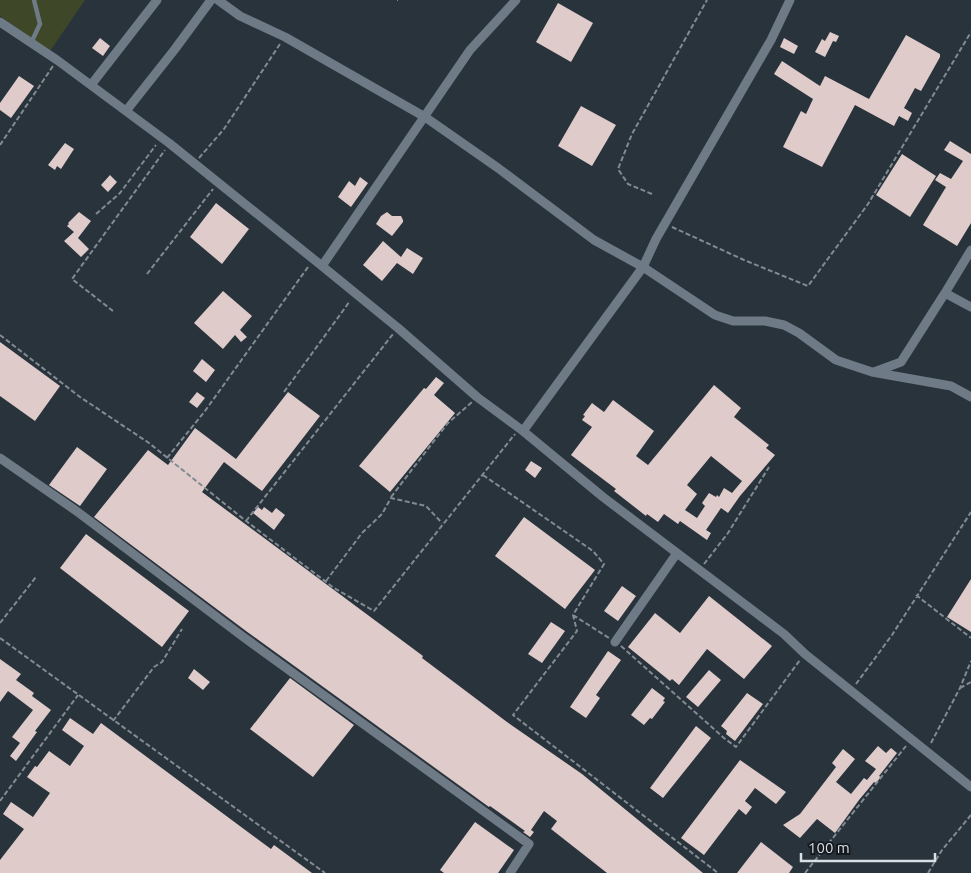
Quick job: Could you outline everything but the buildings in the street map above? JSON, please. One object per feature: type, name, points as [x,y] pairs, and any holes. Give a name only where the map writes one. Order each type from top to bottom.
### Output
[{"type":"street","points":[[91,85],[157,0]]},
{"type":"street","points":[[126,110],[211,0]]},
{"type":"street","points":[[218,0],[240,16],[285,37],[425,117],[498,168],[594,240],[643,267],[714,315],[733,321],[765,321],[784,325],[799,333],[836,360],[872,372],[951,386],[971,397]]},
{"type":"street","points":[[322,266],[470,50],[516,0]]},
{"type":"street","points":[[521,430],[643,267],[656,239],[771,40],[790,0]]},
{"type":"street","points":[[0,22],[126,110],[314,259],[398,328],[477,397],[521,430],[603,497],[784,634],[805,654],[971,787]]},
{"type":"street","points":[[872,372],[901,362],[971,250]]},
{"type":"street","points":[[945,293],[971,307]]},
{"type":"street","points":[[0,458],[75,510],[242,636],[529,844],[510,873]]},
{"type":"street","points":[[615,642],[677,553]]},
{"type":"lane","points":[[31,43],[40,24],[34,0]]},
{"type":"path","points":[[652,194],[628,184],[618,168],[632,134],[707,0]]},
{"type":"path","points":[[666,223],[744,260],[808,286],[868,204],[971,32]]},
{"type":"path","points":[[194,164],[224,129],[285,37]]},
{"type":"path","points":[[0,146],[57,60]]},
{"type":"path","points":[[96,214],[120,193],[165,141]]},
{"type":"path","points":[[112,311],[72,279],[165,141]]},
{"type":"path","points":[[147,274],[217,183]]},
{"type":"path","points":[[167,459],[200,418],[275,315],[292,286],[314,259]]},
{"type":"path","points":[[284,392],[355,294]]},
{"type":"path","points":[[246,521],[398,328]]},
{"type":"path","points":[[0,335],[80,397],[149,443],[246,521],[334,588],[374,611],[475,483],[521,430]]},
{"type":"path","points":[[326,581],[362,532],[382,514],[391,498],[447,424],[477,397]]},
{"type":"path","points":[[700,569],[728,533],[769,467]]},
{"type":"path","points":[[483,475],[593,551],[604,564],[573,615],[577,631],[512,715],[664,829],[718,873]]},
{"type":"path","points":[[391,498],[426,506],[443,523]]},
{"type":"path","points":[[852,690],[892,634],[971,512]]},
{"type":"path","points":[[0,623],[36,577]]},
{"type":"path","points":[[916,595],[971,638]]},
{"type":"path","points":[[573,615],[615,642],[736,747],[805,654]]},
{"type":"path","points":[[114,721],[154,667],[162,662],[182,630]]},
{"type":"path","points":[[0,638],[326,873]]},
{"type":"path","points":[[926,752],[960,688],[971,661]]},
{"type":"path","points":[[960,688],[971,682]]},
{"type":"path","points":[[0,802],[78,695]]},
{"type":"path","points":[[805,873],[911,740]]},
{"type":"path","points":[[928,873],[942,850],[971,814]]},
{"type":"green space","points":[[0,0],[85,0],[50,51],[0,16]]}]
